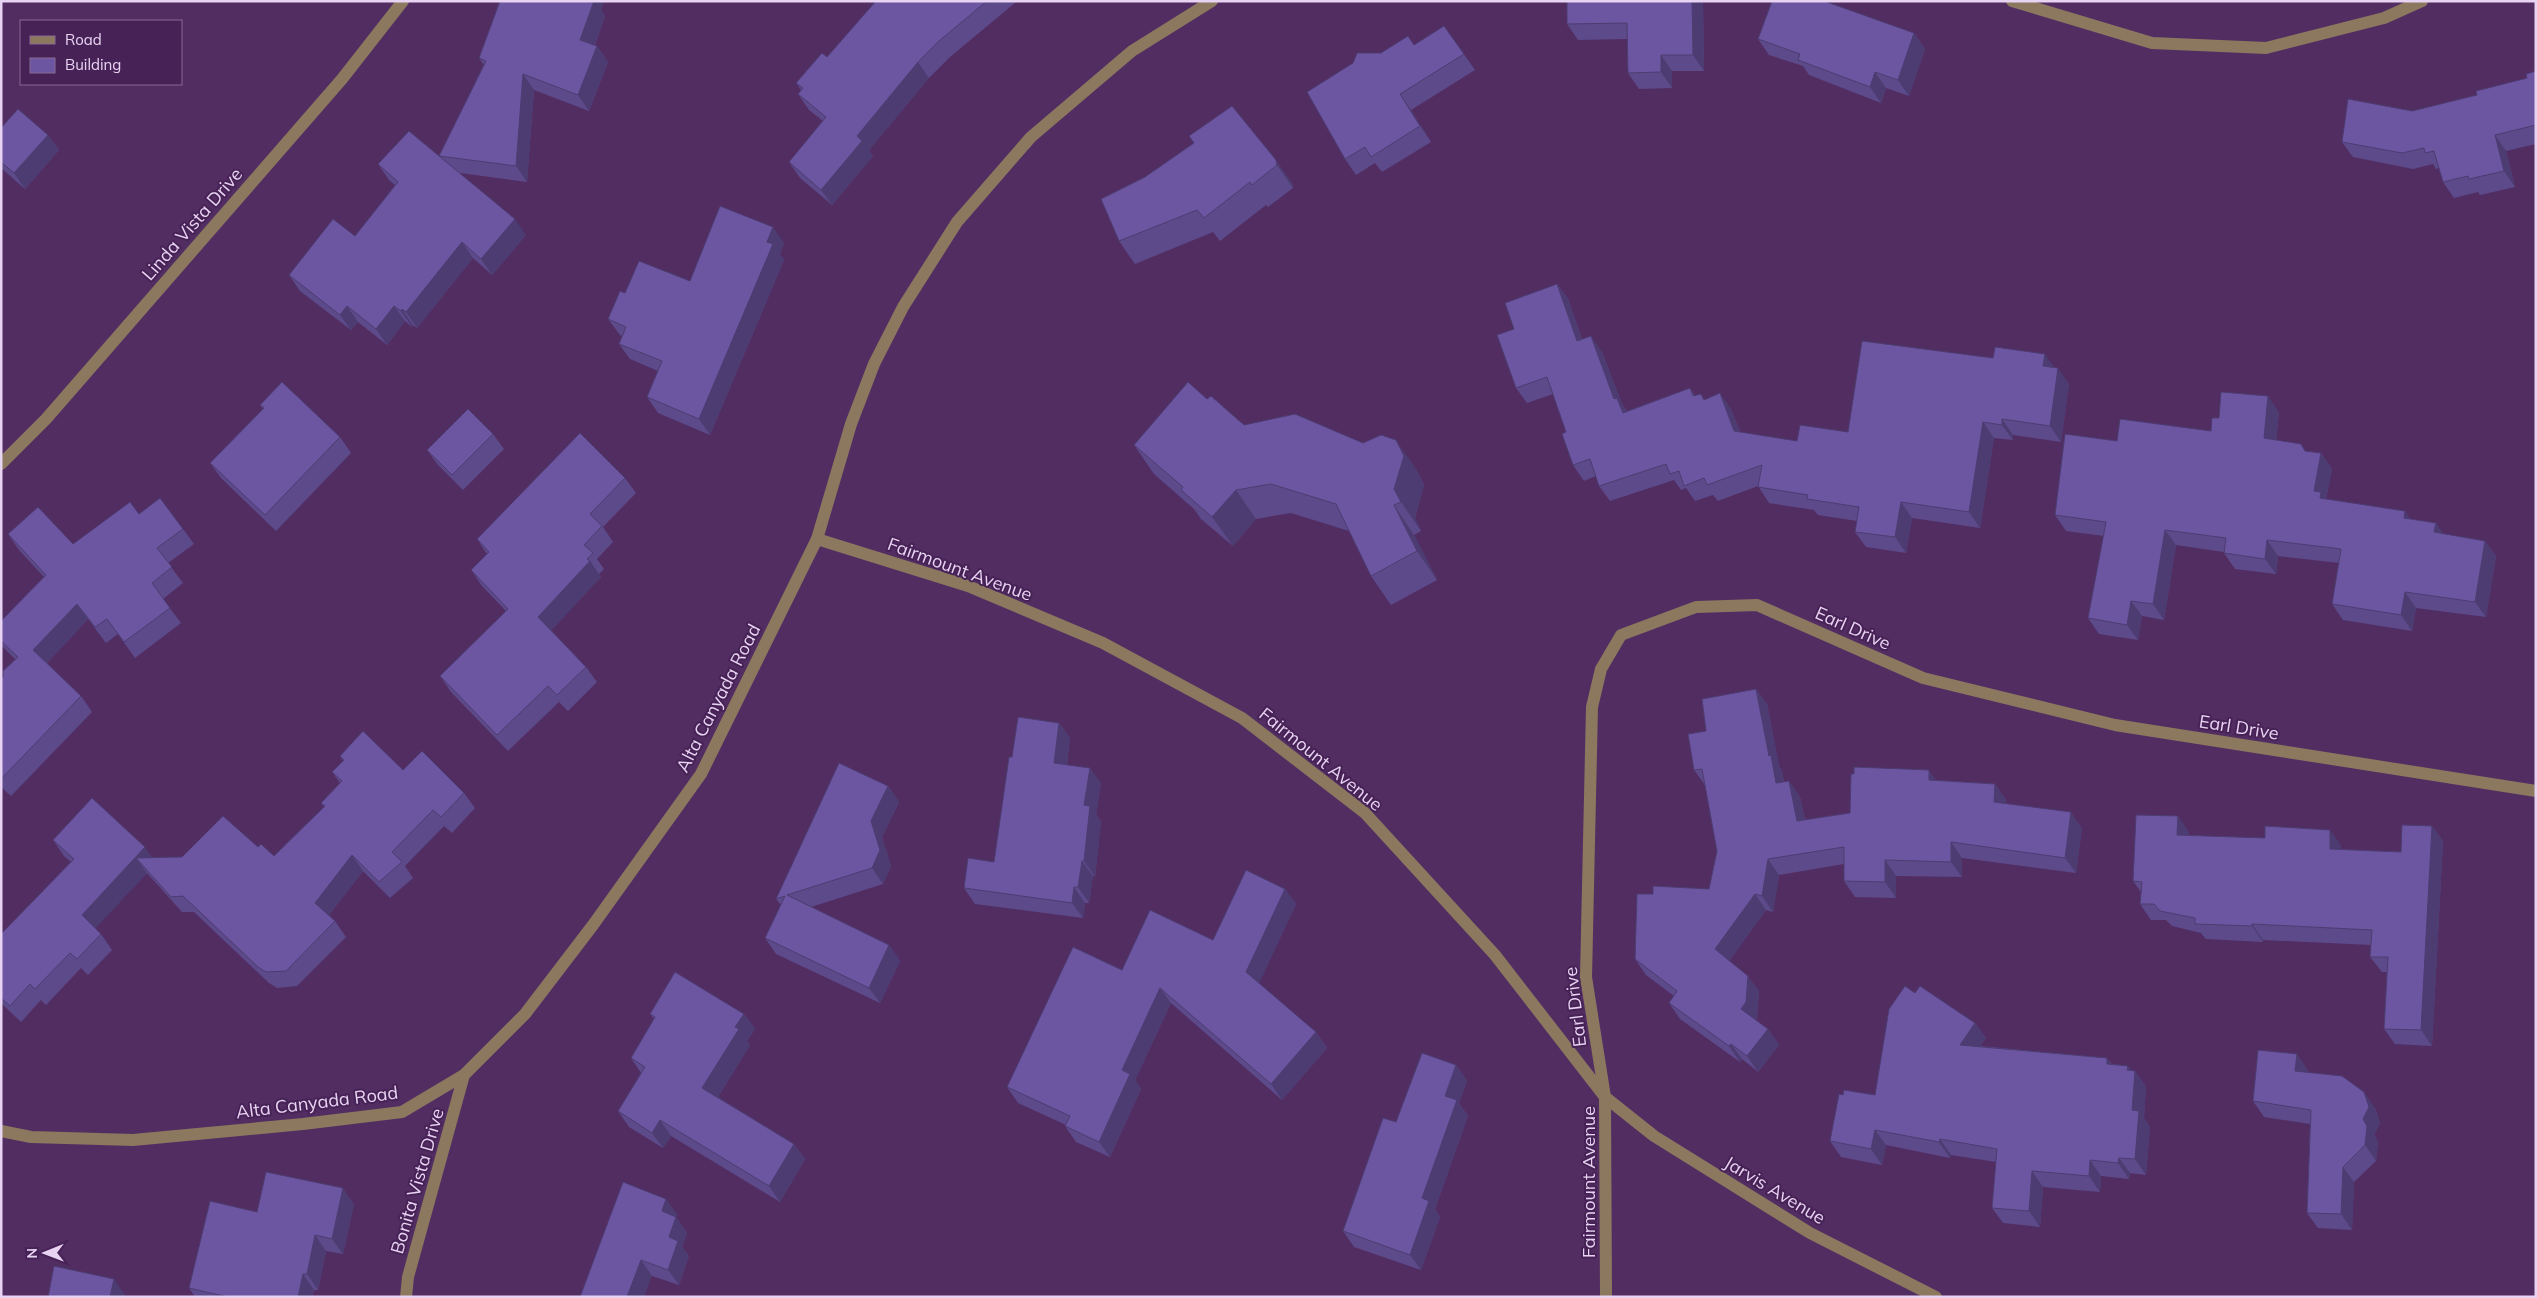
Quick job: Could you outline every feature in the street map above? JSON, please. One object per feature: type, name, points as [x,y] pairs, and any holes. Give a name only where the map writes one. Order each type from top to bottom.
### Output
[{"type":"street","name":"Linda Vista Drive","points":[[1,464],[46,419],[336,86],[403,1]]},
{"type":"street","name":"Alta Canyada Road","points":[[1,1131],[31,1136],[133,1140],[303,1124],[402,1112],[464,1075],[526,1014],[701,774],[817,539],[850,424],[874,364],[903,307],[957,222],[1031,137],[1132,51],[1212,1]]},
{"type":"street","points":[[2012,1],[2152,43],[2266,48],[2384,18],[2422,1]]},
{"type":"street","name":"Fairmount Avenue","points":[[817,539],[968,586],[1104,643],[1242,718],[1365,814],[1495,955],[1605,1097],[1606,1297]]},
{"type":"street","name":"Earl Drive","points":[[1605,1097],[1586,978],[1592,708],[1601,669],[1621,635],[1696,607],[1757,605],[1923,678],[2115,726],[2536,791]]},
{"type":"street","name":"Bonita Vista Drive","points":[[406,1297],[408,1277],[464,1075]]},
{"type":"street","name":"Jarvis Avenue","points":[[1605,1097],[1654,1136],[1810,1233],[1936,1297]]},
{"type":"building","points":[[500,1],[594,1],[580,40],[597,46],[578,95],[523,74],[516,166],[439,156],[486,61],[479,58]]},
{"type":"building","points":[[876,1],[987,1],[939,41],[918,62],[857,136],[862,141],[821,190],[789,162],[826,117],[798,94],[803,88],[796,83],[822,53],[827,57]]},
{"type":"building","points":[[1567,1],[1692,1],[1693,55],[1661,55],[1661,72],[1628,73],[1627,23],[1567,24]]},
{"type":"building","points":[[1772,1],[1824,1],[1914,33],[1898,80],[1875,72],[1870,87],[1798,60],[1800,54],[1758,39]]},
{"type":"building","points":[[1444,26],[1464,54],[1400,94],[1420,126],[1371,157],[1365,147],[1345,159],[1307,92],[1353,63],[1357,53],[1381,53],[1408,36],[1414,45]]},
{"type":"building","points":[[2536,71],[2536,125],[2495,135],[2504,171],[2469,179],[2468,176],[2443,182],[2434,151],[2425,153],[2424,148],[2402,153],[2342,142],[2348,99],[2412,111],[2477,95],[2476,91],[2527,78],[2526,74]]},
{"type":"building","points":[[1232,106],[1276,160],[1277,165],[1252,185],[1250,182],[1204,218],[1197,210],[1119,241],[1101,199],[1145,177],[1194,143],[1189,136]]},
{"type":"building","points":[[18,109],[48,135],[14,173],[1,162],[1,128]]},
{"type":"building","points":[[409,131],[515,219],[481,259],[462,242],[406,312],[394,306],[376,329],[347,306],[340,315],[289,275],[333,219],[355,236],[398,182],[378,164]]},
{"type":"building","points":[[720,206],[773,227],[767,242],[773,244],[699,419],[647,397],[662,361],[619,344],[626,327],[608,319],[620,291],[625,293],[639,261],[690,281]]},
{"type":"building","points":[[1557,284],[1577,341],[1591,336],[1614,399],[1617,398],[1623,413],[1690,388],[1693,396],[1701,394],[1704,400],[1720,393],[1734,431],[1797,441],[1800,425],[1848,432],[1862,341],[1993,358],[1995,347],[2045,354],[2043,366],[2058,368],[2050,426],[2002,419],[2002,425],[1983,422],[1969,512],[1901,502],[1895,537],[1855,532],[1859,507],[1807,499],[1808,495],[1758,487],[1762,465],[1707,485],[1704,478],[1684,486],[1679,471],[1670,474],[1666,464],[1599,486],[1590,459],[1573,465],[1562,434],[1566,432],[1547,377],[1516,388],[1497,335],[1514,329],[1505,303]]},
{"type":"building","points":[[282,382],[340,437],[265,515],[210,463],[264,408],[260,405]]},
{"type":"building","points":[[1188,382],[1207,399],[1211,396],[1244,425],[1295,414],[1363,443],[1381,435],[1396,440],[1404,456],[1394,489],[1401,502],[1394,505],[1417,551],[1371,576],[1336,504],[1271,484],[1236,490],[1212,517],[1181,490],[1183,487],[1134,445]]},
{"type":"building","points":[[2221,392],[2268,396],[2264,438],[2301,444],[2305,451],[2321,453],[2314,491],[2321,492],[2320,498],[2405,511],[2404,518],[2436,523],[2434,532],[2485,541],[2475,602],[2405,592],[2401,615],[2332,604],[2341,549],[2267,540],[2265,559],[2224,553],[2226,538],[2165,530],[2153,604],[2131,601],[2127,625],[2088,618],[2106,522],[2055,515],[2065,434],[2117,441],[2120,419],[2211,431],[2212,418],[2219,418]]},
{"type":"building","points":[[468,409],[493,434],[452,475],[427,450]]},
{"type":"building","points":[[580,433],[625,478],[590,514],[602,526],[584,545],[593,553],[587,559],[590,561],[538,617],[586,667],[557,695],[548,686],[497,735],[440,676],[508,609],[471,570],[489,552],[477,539]]},
{"type":"building","points":[[160,498],[183,529],[157,548],[172,567],[152,583],[170,608],[124,642],[107,619],[95,627],[77,604],[33,650],[81,696],[1,779],[1,679],[3,671],[18,657],[1,641],[1,621],[46,575],[8,534],[38,507],[73,544],[130,502],[139,514]]},
{"type":"building","points":[[1756,689],[1776,783],[1789,781],[1797,821],[1850,813],[1851,774],[1854,774],[1854,767],[1929,770],[1929,780],[1995,784],[1994,802],[2071,812],[2065,858],[1951,842],[1951,862],[1885,860],[1885,882],[1844,881],[1844,847],[1768,859],[1762,896],[1755,894],[1715,949],[1748,976],[1746,1002],[1741,1009],[1768,1029],[1747,1056],[1731,1044],[1729,1046],[1669,1003],[1677,991],[1635,959],[1637,894],[1653,894],[1653,886],[1709,889],[1717,851],[1702,769],[1694,770],[1688,734],[1706,731],[1702,699]]},
{"type":"building","points":[[1018,717],[1059,723],[1054,763],[1090,768],[1084,805],[1090,806],[1084,861],[1082,861],[1078,887],[1074,887],[1072,903],[964,888],[968,858],[994,862],[1009,757],[1012,757]]},
{"type":"building","points":[[363,731],[403,770],[422,751],[464,793],[441,817],[433,810],[392,852],[402,862],[379,882],[352,855],[315,903],[335,921],[286,971],[266,972],[258,967],[183,896],[171,897],[136,858],[182,857],[223,816],[258,847],[261,844],[274,856],[325,806],[321,803],[342,781],[332,772],[344,760],[340,756]]},
{"type":"building","points":[[839,763],[888,786],[871,821],[880,850],[872,868],[787,895],[889,945],[869,988],[765,938],[785,896],[776,899]]},
{"type":"building","points":[[92,798],[145,847],[82,915],[101,934],[77,959],[70,953],[35,989],[30,984],[10,1006],[1,998],[1,934],[74,859],[53,840]]},
{"type":"building","points":[[2136,815],[2178,816],[2177,835],[2265,838],[2265,826],[2330,830],[2330,849],[2401,852],[2402,825],[2432,826],[2421,1030],[2384,1029],[2388,957],[2370,957],[2372,930],[2252,924],[2252,926],[2195,924],[2195,918],[2160,911],[2154,904],[2140,904],[2142,882],[2133,881]]},
{"type":"building","points":[[1246,870],[1285,889],[1246,972],[1316,1032],[1271,1084],[1160,988],[1122,1070],[1130,1074],[1099,1142],[1065,1126],[1070,1116],[1007,1087],[1073,947],[1122,970],[1150,910],[1213,940]]},
{"type":"building","points":[[675,972],[744,1014],[735,1027],[739,1029],[702,1088],[794,1144],[769,1186],[660,1120],[652,1133],[618,1111],[645,1067],[631,1058],[655,1017],[650,1014]]},
{"type":"building","points":[[1905,986],[1915,993],[1920,986],[1975,1023],[1960,1045],[2107,1058],[2107,1064],[2128,1066],[2127,1070],[2135,1071],[2132,1110],[2139,1111],[2135,1159],[2119,1158],[2118,1163],[2090,1160],[2089,1176],[2032,1171],[2029,1211],[1992,1208],[1997,1149],[1940,1139],[1939,1142],[1875,1130],[1871,1149],[1830,1141],[1839,1094],[1843,1095],[1844,1090],[1875,1095],[1889,1009]]},
{"type":"building","points":[[2258,1050],[2297,1054],[2295,1071],[2342,1076],[2364,1092],[2369,1107],[2363,1119],[2367,1126],[2365,1145],[2343,1167],[2341,1214],[2307,1213],[2311,1110],[2253,1101]]},
{"type":"building","points":[[1422,1053],[1456,1065],[1445,1096],[1457,1100],[1422,1198],[1429,1201],[1410,1255],[1343,1231],[1383,1118],[1396,1122]]},
{"type":"building","points":[[266,1172],[343,1188],[332,1239],[315,1235],[307,1274],[303,1274],[298,1297],[228,1297],[189,1288],[210,1201],[257,1212]]},
{"type":"building","points":[[623,1182],[666,1199],[662,1211],[676,1217],[669,1237],[678,1241],[668,1270],[641,1260],[627,1297],[580,1297]]},
{"type":"building","points":[[54,1266],[114,1279],[110,1297],[48,1297]]}]
